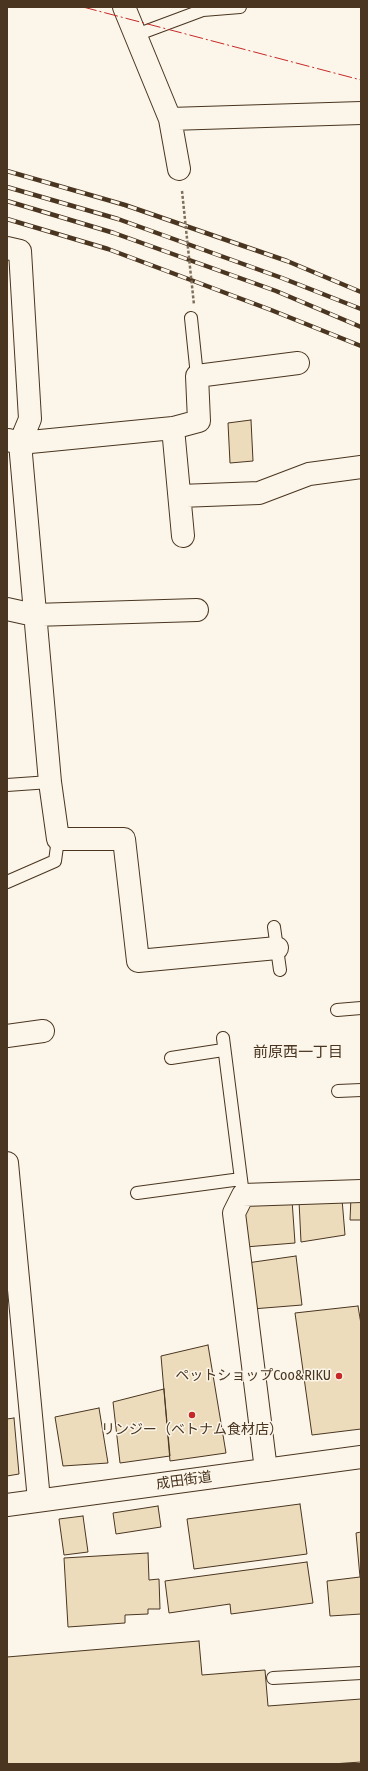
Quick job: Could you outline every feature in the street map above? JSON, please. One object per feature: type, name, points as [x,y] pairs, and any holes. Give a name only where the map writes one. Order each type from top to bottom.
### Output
[{"type":"main road","points":[[124,7],[170,119],[179,169]]},
{"type":"main road","points":[[170,119],[361,113]]},
{"type":"main road","points":[[7,248],[20,252],[30,419],[14,441],[34,615],[50,782],[58,839],[124,839],[138,961],[275,938]]},
{"type":"main road","points":[[14,441],[173,428],[199,422],[197,376],[298,363]]},
{"type":"main road","points":[[173,428],[183,536]]},
{"type":"main road","points":[[180,496],[259,493],[309,474],[361,467]]},
{"type":"main road","points":[[7,609],[34,615],[197,610]]},
{"type":"main road","points":[[7,1036],[43,1031]]},
{"type":"main road","points":[[7,1163],[39,1500]]},
{"type":"main road","points":[[266,1470],[234,1213],[242,1187],[361,1191]]},
{"type":"main road","name":"成田街道","points":[[7,1505],[361,1457]]},
{"type":"lane","points":[[136,35],[203,10],[240,7]]},
{"type":"lane","points":[[192,318],[197,376]]},
{"type":"lane","points":[[7,785],[50,782]]},
{"type":"lane","points":[[7,882],[55,861],[58,839]]},
{"type":"lane","points":[[275,938],[280,970]]},
{"type":"lane","points":[[337,1010],[361,1008]]},
{"type":"lane","points":[[137,1193],[242,1187],[223,1044],[171,1058]]},
{"type":"lane","points":[[338,1091],[361,1090]]},
{"type":"lane","points":[[273,1678],[361,1672]]},
{"type":"path","points":[[182,191],[194,305]]},
{"type":"building","points":[[251,420],[253,461],[230,463],[228,423]]},
{"type":"building","points":[[351,1197],[361,1197],[361,1220],[350,1220]]},
{"type":"building","points":[[342,1199],[345,1235],[301,1242],[299,1201]]},
{"type":"building","points":[[292,1200],[295,1243],[245,1247],[237,1207]]},
{"type":"building","points":[[296,1256],[302,1305],[252,1309],[247,1263]]},
{"type":"building","points":[[358,1306],[361,1324],[361,1429],[312,1435],[295,1313]]},
{"type":"building","points":[[208,1345],[226,1453],[170,1461],[161,1356]]},
{"type":"building","points":[[164,1389],[170,1456],[120,1463],[113,1402]]},
{"type":"building","points":[[99,1408],[108,1463],[63,1466],[55,1417]]},
{"type":"building","points":[[14,1418],[19,1474],[7,1476],[7,1419]]},
{"type":"building","points":[[300,1504],[307,1554],[194,1569],[187,1519]]},
{"type":"building","points":[[158,1506],[161,1527],[116,1534],[113,1513]]},
{"type":"building","points":[[83,1516],[88,1552],[64,1555],[59,1519]]},
{"type":"building","points":[[361,1532],[361,1614],[330,1616],[327,1581],[360,1577],[356,1533]]},
{"type":"building","points":[[148,1553],[149,1580],[159,1579],[160,1609],[148,1609],[148,1614],[125,1615],[125,1623],[68,1627],[64,1558]]},
{"type":"building","points":[[307,1562],[313,1603],[231,1614],[230,1604],[169,1613],[165,1581]]},
{"type":"building","points":[[199,1641],[202,1675],[265,1670],[268,1706],[361,1699],[361,1762],[332,1764],[7,1764],[7,1657]]},
{"type":"railway","points":[[7,171],[125,205],[287,261],[361,292]]},
{"type":"railway","points":[[7,187],[118,219],[282,278],[361,309]]},
{"type":"railway","points":[[7,201],[114,233],[276,291],[361,327]]},
{"type":"railway","points":[[7,219],[108,249],[271,310],[361,346]]},
{"type":"power","points":[[83,7],[361,80]]},
{"type":"place","name":"ペットショップCoo&RIKU","points":[[339,1376]]},
{"type":"place","name":"リンジー（ベトナム食材店）","points":[[192,1415]]},
{"type":"district","name":"前原西一丁目","points":[[298,1053]]}]
